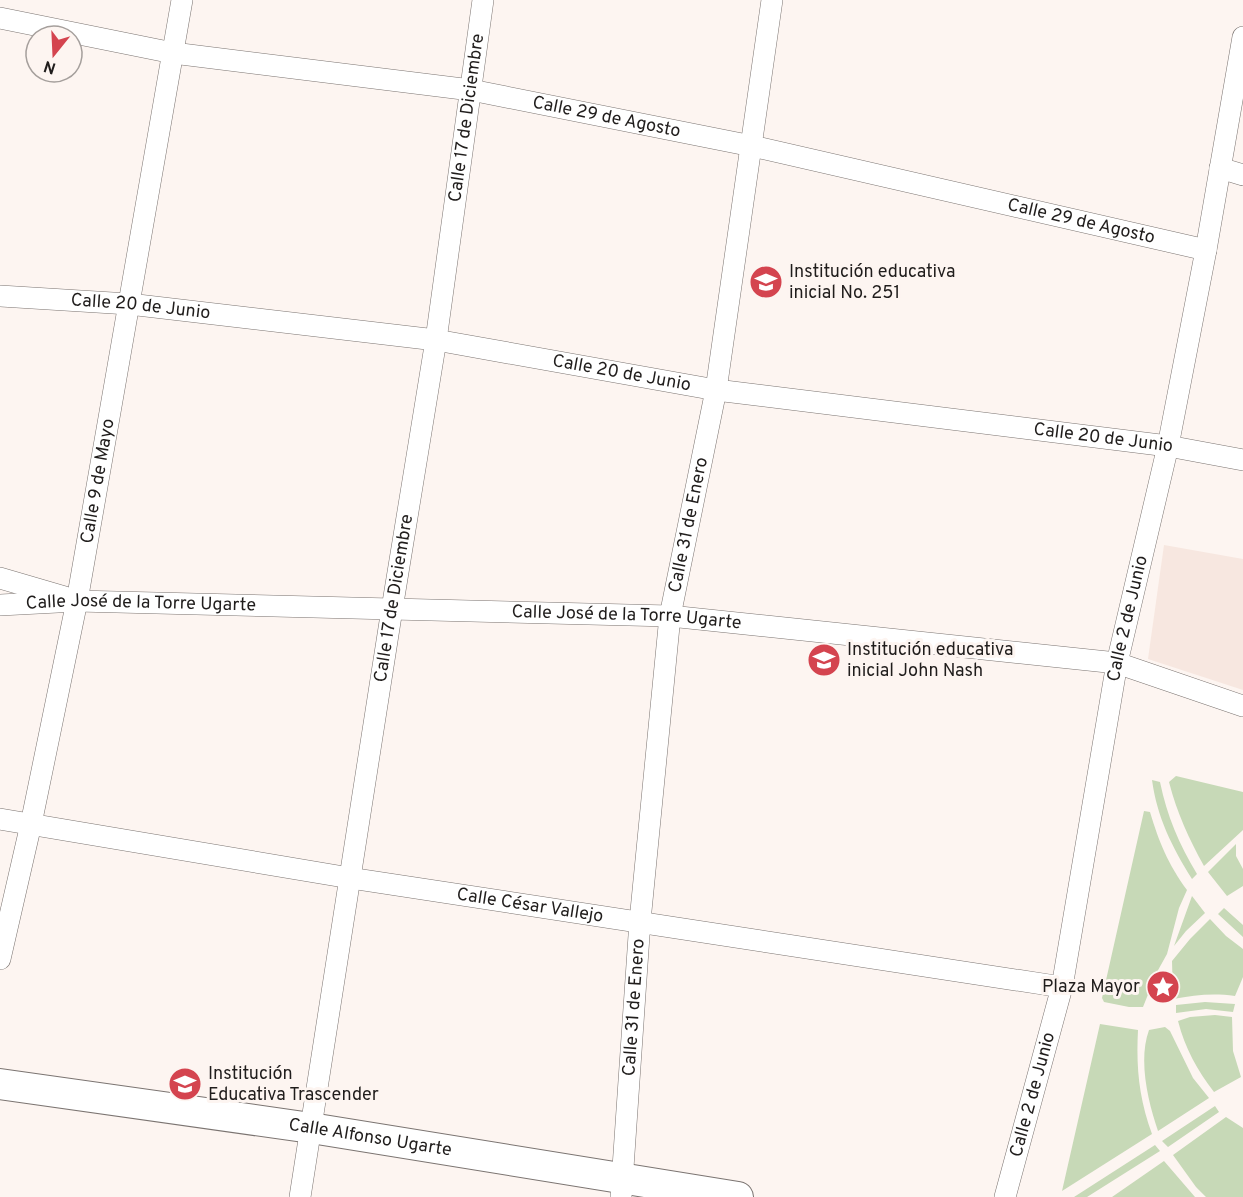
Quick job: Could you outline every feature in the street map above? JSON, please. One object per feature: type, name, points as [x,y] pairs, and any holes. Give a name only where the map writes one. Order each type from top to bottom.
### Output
[{"type":"street","name":"Calle 9 de Mayo","points":[[0,959],[31,824],[76,601],[182,0]]},
{"type":"street","name":"Calle 17 de Diciembre","points":[[300,1197],[436,340],[483,0]]},
{"type":"street","name":"Calle 31 de Enero","points":[[622,1188],[640,921],[670,616],[716,390],[771,0]]},
{"type":"street","name":"Calle 29 de Agosto","points":[[6,12],[173,53],[471,90],[752,146],[1206,250]]},
{"type":"street","name":"Calle 2 de Junio","points":[[1005,1197],[1062,987],[1117,663],[1168,446],[1206,250],[1243,38]]},
{"type":"street","points":[[1220,168],[1243,175]]},
{"type":"street","name":"Calle 20 de Junio","points":[[0,296],[129,304],[436,340],[716,390],[1168,446],[1243,460]]},
{"type":"street","points":[[0,578],[76,601]]},
{"type":"street","name":"Calle José de la Torre Ugarte","points":[[0,605],[76,601],[670,616],[1117,663],[1243,706]]},
{"type":"street","name":"Calle César Vallejo","points":[[0,819],[350,878],[1062,987]]},
{"type":"street","name":"Calle Alfonso Ugarte","points":[[0,1084],[311,1128],[622,1188],[738,1197]]},
{"type":"shaded area","points":[[1164,545],[1243,559],[1243,690],[1148,659]]},
{"type":"green space","points":[[1176,776],[1243,792],[1243,830],[1204,866],[1184,826],[1172,793],[1169,782]]},
{"type":"green space","points":[[1152,780],[1160,782],[1174,830],[1197,874],[1192,879],[1166,831]]},
{"type":"green space","points":[[1144,811],[1150,812],[1174,871],[1187,890],[1179,908],[1167,954],[1143,1007],[1129,1007],[1104,1002],[1102,998]]},
{"type":"green space","points":[[1236,844],[1236,856],[1243,869],[1243,886],[1227,896],[1208,872]]},
{"type":"green space","points":[[1192,896],[1205,913],[1174,946]]},
{"type":"green space","points":[[1224,908],[1243,925],[1243,937],[1218,914]]},
{"type":"green space","points":[[1210,919],[1226,936],[1243,949],[1243,977],[1235,996],[1204,995],[1173,999],[1172,961]]},
{"type":"green space","points":[[1205,1002],[1235,1004],[1233,1012],[1206,1009],[1176,1013],[1176,1005]]},
{"type":"green space","points":[[1215,1015],[1232,1017],[1233,1051],[1241,1077],[1214,1092],[1192,1058],[1178,1021],[1190,1017]]},
{"type":"green space","points":[[1100,1024],[1138,1030],[1139,1083],[1152,1134],[1062,1191]]},
{"type":"green space","points":[[1165,1027],[1170,1031],[1193,1078],[1209,1098],[1158,1131],[1148,1094],[1144,1054],[1149,1030]]},
{"type":"green space","points":[[1215,1106],[1219,1112],[1168,1147],[1162,1141]]},
{"type":"green space","points":[[1226,1117],[1243,1128],[1243,1197],[1206,1197],[1173,1155]]},
{"type":"green space","points":[[1155,1145],[1160,1151],[1087,1197],[1074,1197]]},
{"type":"green space","points":[[1164,1161],[1195,1197],[1112,1197]]},
{"type":"place","name":"Institución educativa inicial No. 251","points":[[766,282]]},
{"type":"place","name":"Institución educativa inicial John Nash","points":[[824,660]]},
{"type":"place","name":"Plaza Mayor","points":[[1163,987]]},
{"type":"place","name":"Institución Educativa Trascender","points":[[185,1084]]}]
